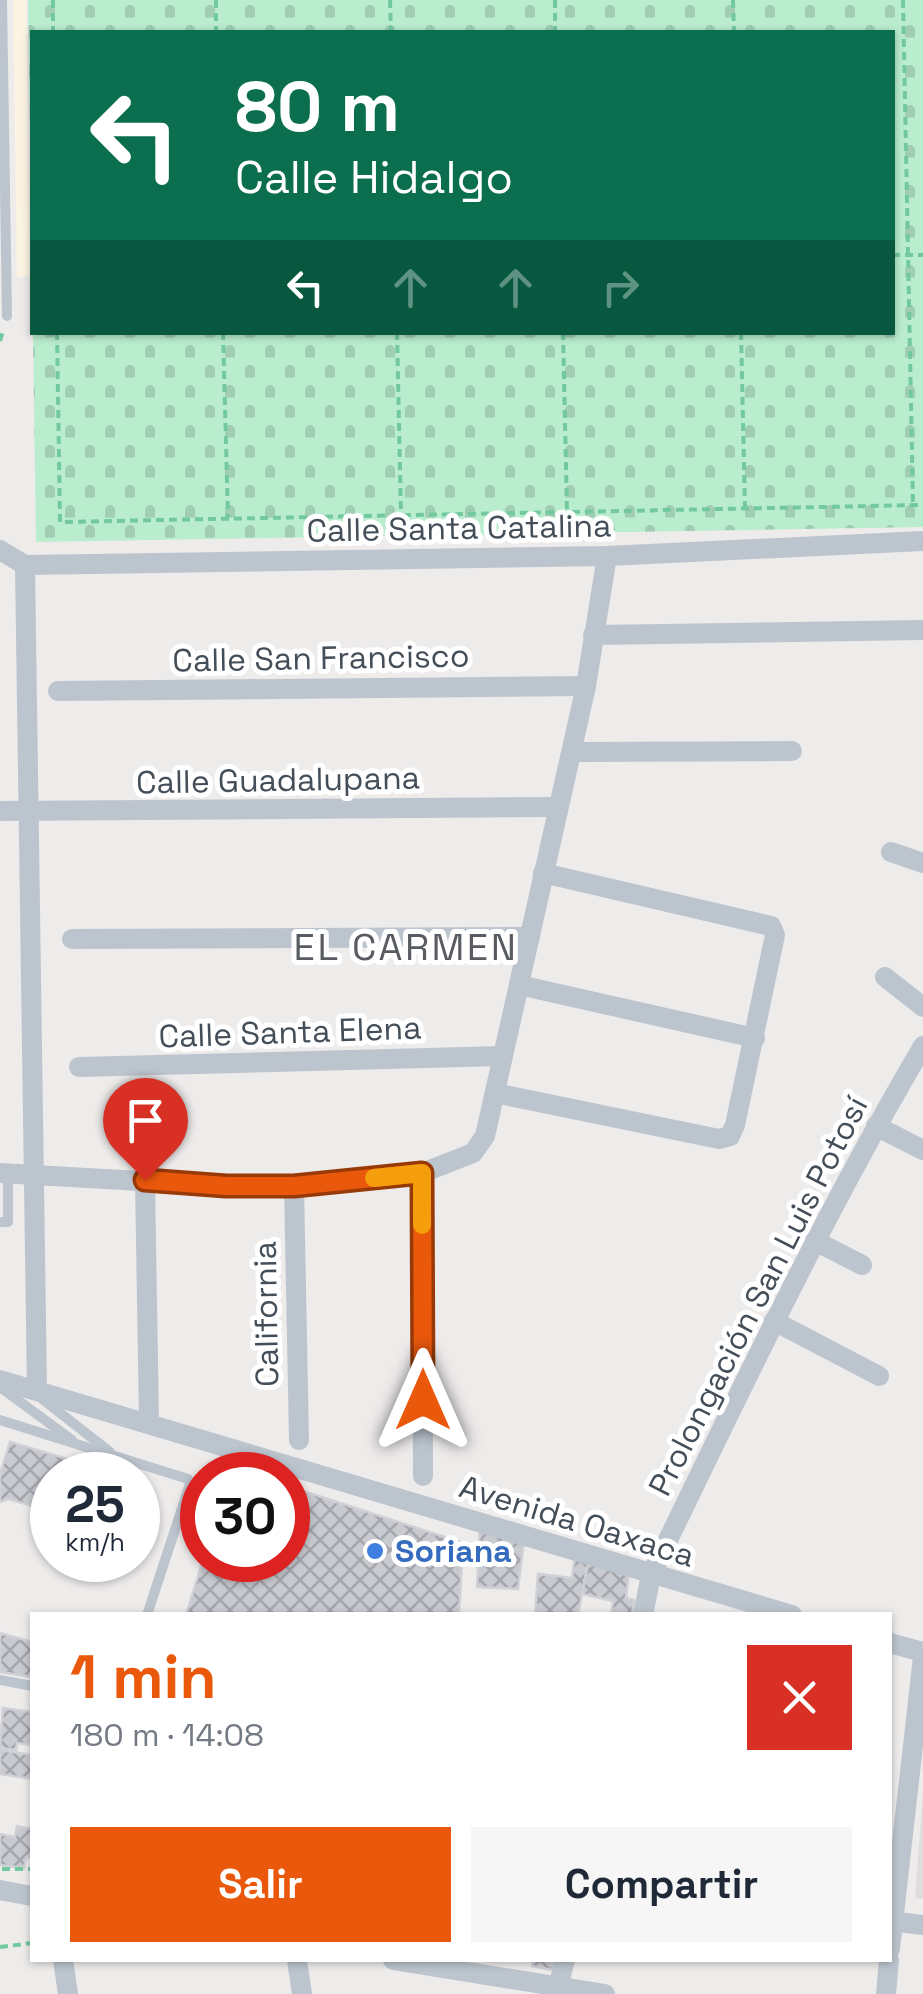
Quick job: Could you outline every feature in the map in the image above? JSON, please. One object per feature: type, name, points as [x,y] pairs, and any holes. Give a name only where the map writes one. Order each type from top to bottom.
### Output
[{"type":"street","name":"Calle Santa Catalina","points":[[25,565],[607,556],[923,541]]},
{"type":"street","points":[[0,550],[25,565],[37,1391]]},
{"type":"street","points":[[4,1173],[226,1186],[294,1186],[422,1173],[473,1153],[486,1136],[586,686],[607,556]]},
{"type":"street","points":[[593,636],[918,634]]},
{"type":"street","name":"Calle San Francisco","points":[[58,691],[586,686]]},
{"type":"street","points":[[572,752],[792,751]]},
{"type":"street","name":"Calle Guadalupana","points":[[0,811],[557,807]]},
{"type":"street","points":[[891,852],[923,863]]},
{"type":"street","points":[[495,1093],[719,1139],[730,1136],[756,1038],[775,935],[771,926],[544,873]]},
{"type":"street","points":[[72,938],[530,937]]},
{"type":"street","points":[[885,977],[923,1007]]},
{"type":"street","points":[[519,985],[756,1038]]},
{"type":"street","name":"Prolongación San Luis Potosí","points":[[644,1612],[651,1575],[774,1322],[876,1126],[923,1046]]},
{"type":"street","name":"Calle Santa Elena","points":[[79,1067],[503,1056]]},
{"type":"street","points":[[876,1126],[923,1150]]},
{"type":"street","points":[[422,1173],[423,1476]]},
{"type":"street","points":[[145,1180],[149,1422]]},
{"type":"street","name":"California","points":[[294,1186],[298,1440]]},
{"type":"street","points":[[816,1241],[862,1264]]},
{"type":"street","points":[[774,1322],[880,1376]]},
{"type":"street","name":"Avenida Oaxaca","points":[[0,1384],[149,1422],[781,1612]]},
{"type":"street","points":[[892,1644],[923,1654],[892,1914]]},
{"type":"street","points":[[0,1890],[30,1896]]},
{"type":"street","points":[[892,1922],[923,1925]]},
{"type":"street","points":[[64,1962],[68,1994]]},
{"type":"street","points":[[298,1962],[302,1994]]},
{"type":"street","points":[[405,1962],[604,1994]]},
{"type":"street","points":[[558,1987],[564,1962]]},
{"type":"street","points":[[886,1994],[889,1962]]},
{"type":"lane","points":[[1,5],[7,316]]},
{"type":"lane","points":[[0,1222],[8,1222],[4,1173]]},
{"type":"lane","points":[[0,1384],[79,1445]]},
{"type":"lane","points":[[37,1391],[110,1452]]},
{"type":"lane","points":[[0,1420],[102,1452]]},
{"type":"lane","points":[[160,1470],[188,1478],[190,1484],[160,1575]]},
{"type":"lane","points":[[148,1612],[158,1582]]},
{"type":"lane","points":[[0,1680],[30,1686]]},
{"type":"path","points":[[52,0],[53,30]]},
{"type":"path","points":[[216,0],[216,30]]},
{"type":"path","points":[[390,0],[391,30]]},
{"type":"path","points":[[555,0],[556,30]]},
{"type":"path","points":[[733,0],[734,30]]},
{"type":"path","points":[[902,0],[913,505]]},
{"type":"path","points":[[895,255],[923,255]]},
{"type":"path","points":[[57,335],[60,522],[923,504]]},
{"type":"path","points":[[224,335],[228,519]]},
{"type":"path","points":[[397,335],[400,516]]},
{"type":"path","points":[[563,335],[567,512]]},
{"type":"path","points":[[741,335],[745,508]]},
{"type":"path","points":[[0,1869],[30,1869]]},
{"type":"path","points":[[0,1947],[30,1942]]},
{"type":"shaded area","points":[[13,0],[26,0],[30,276],[17,277]]},
{"type":"shaded area","points":[[923,1793],[923,1899],[915,1898]]},
{"type":"green space","points":[[28,0],[923,0],[923,527],[36,542],[33,335],[895,335],[895,30],[30,30],[30,140]]},
{"type":"building","points":[[10,1442],[44,1452],[30,1452],[30,1505],[9,1499],[0,1502],[0,1474]]},
{"type":"building","name":"Soriana","points":[[310,1493],[463,1543],[459,1612],[187,1612],[196,1582],[310,1582]]},
{"type":"building","points":[[480,1527],[524,1540],[518,1589],[477,1587]]},
{"type":"building","points":[[575,1555],[589,1559],[579,1612],[535,1612],[538,1574],[572,1578]]},
{"type":"building","points":[[589,1559],[629,1571],[626,1598],[634,1600],[632,1612],[611,1612],[613,1601],[582,1594]]},
{"type":"building","points":[[0,1633],[30,1641],[30,1677],[0,1672]]},
{"type":"building","points":[[3,1708],[30,1712],[30,1745],[17,1743],[16,1750],[0,1748]]},
{"type":"building","points":[[0,1750],[30,1755],[30,1779],[0,1774]]},
{"type":"building","points":[[17,1826],[30,1829],[30,1858],[26,1857],[24,1868],[0,1865],[0,1834],[15,1837]]},
{"type":"building","points":[[533,1962],[554,1962],[552,1970],[532,1966]]},
{"type":"slow traffic","points":[[374,1178],[422,1173],[422,1225]]},
{"type":"place","name":"Soriana","points":[[375,1551]]},
{"type":"district","name":"EL CARMEN","points":[[406,947]]},
{"type":"route","points":[[145,1180],[294,1186],[422,1173],[423,1400]]}]
